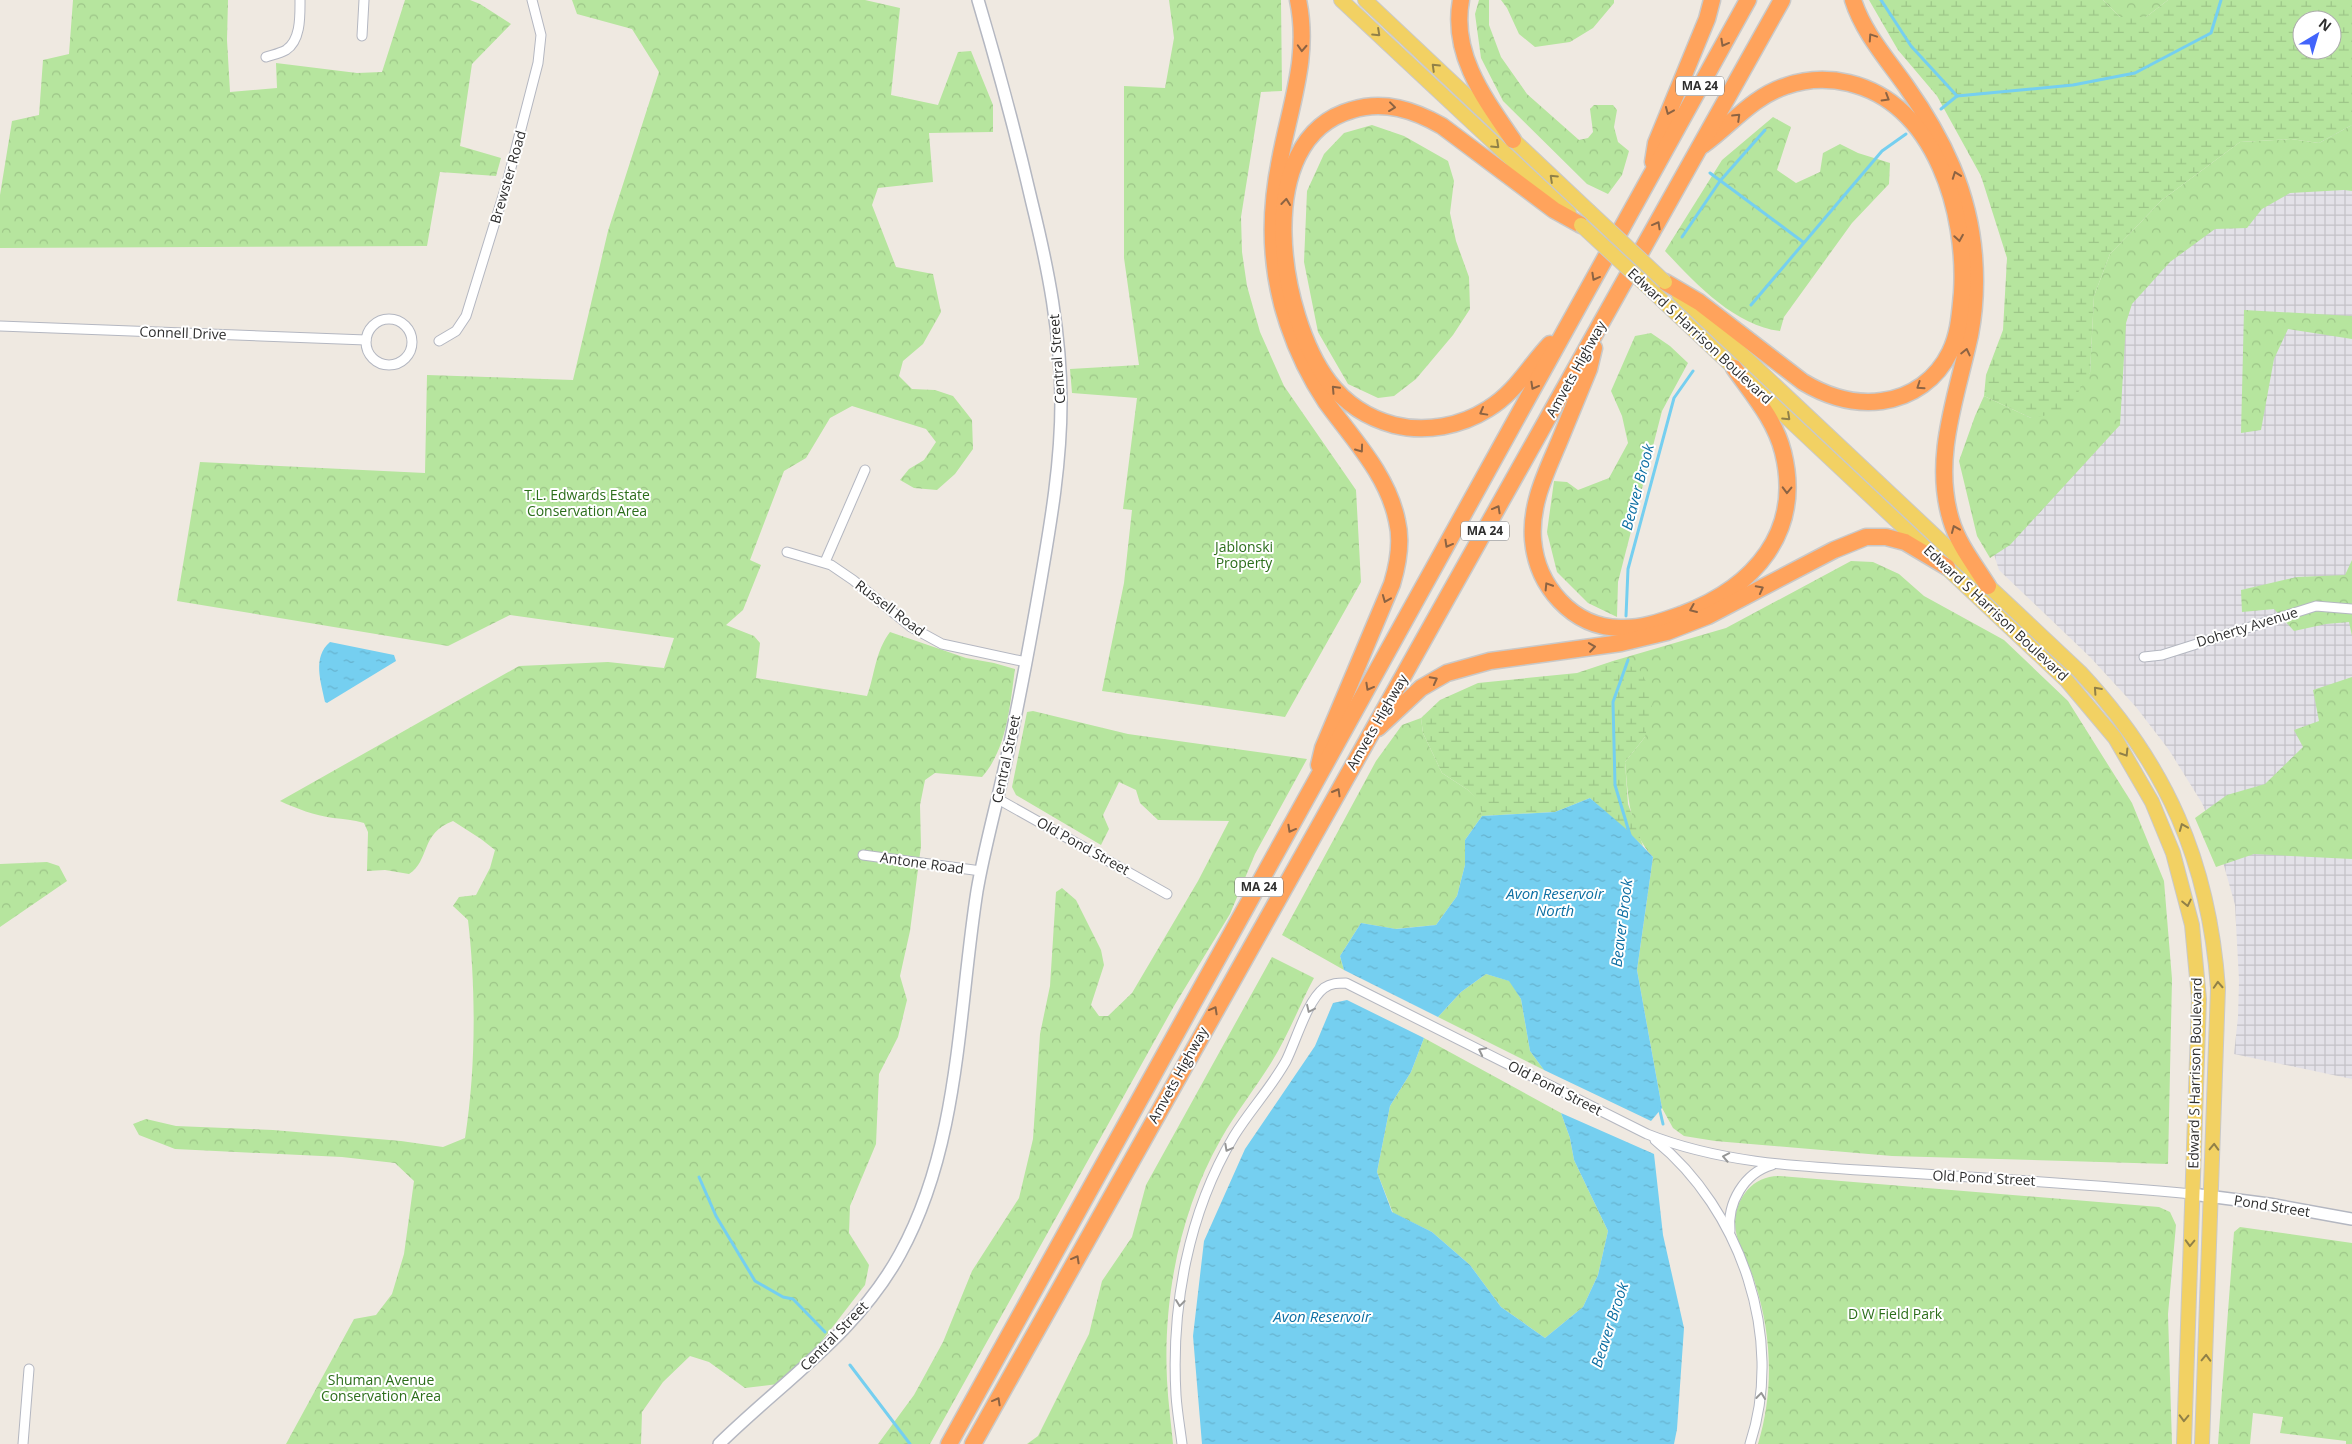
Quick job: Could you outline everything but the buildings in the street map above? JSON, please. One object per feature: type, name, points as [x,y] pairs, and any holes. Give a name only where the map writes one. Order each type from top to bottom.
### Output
[{"type":"highway","points":[[1298,0],[1302,25],[1302,56],[1279,160],[1273,203],[1273,247],[1278,280],[1288,324],[1304,362],[1325,400],[1372,465],[1388,492],[1398,522],[1398,561],[1392,584],[1323,748],[1316,784]]},
{"type":"highway","points":[[1461,0],[1460,38],[1469,70],[1482,96],[1513,140]]},
{"type":"highway","points":[[1652,173],[1656,143],[1700,36],[1712,0]]},
{"type":"highway","name":"Amvets Highway","points":[[949,1444],[1316,784],[1748,0]]},
{"type":"highway","name":"Amvets Highway","points":[[973,1444],[1782,0]]},
{"type":"highway","points":[[1853,0],[1864,27],[1939,136],[1950,159],[1964,201],[1974,255],[1974,300],[1970,334],[1945,443],[1944,478],[1948,508],[1955,530],[1988,586]]},
{"type":"highway","points":[[1665,282],[1699,302],[1803,382],[1820,392],[1852,401],[1887,400],[1916,390],[1935,375],[1955,340],[1961,308],[1962,267],[1954,212],[1943,176],[1930,147],[1917,126],[1895,104],[1869,89],[1842,82],[1813,80],[1798,82],[1772,92],[1754,102],[1700,148]]},
{"type":"highway","points":[[1566,328],[1538,356],[1519,384],[1504,398],[1471,418],[1452,424],[1427,428],[1404,427],[1376,419],[1350,403],[1330,383],[1316,360],[1303,331],[1288,275],[1284,225],[1286,194],[1296,158],[1310,136],[1319,127],[1347,111],[1374,105],[1388,106],[1414,112],[1442,126],[1554,210],[1585,218]]},
{"type":"highway","points":[[1599,328],[1590,369],[1537,498],[1533,524],[1536,556],[1547,584],[1568,608],[1594,623],[1620,628],[1646,625],[1704,605],[1752,573],[1776,541],[1785,515],[1787,500],[1787,469],[1783,451],[1769,417],[1734,368]]},
{"type":"highway","points":[[1370,734],[1421,688],[1447,673],[1483,662],[1621,643],[1667,632],[1708,616],[1861,538],[1876,536],[1895,538],[1914,547],[1946,567]]},
{"type":"main road","name":"Edward S Harrison Boulevard","points":[[1342,0],[1585,218],[1665,282],[2080,672],[2118,714],[2140,744],[2159,776],[2189,843],[2210,914],[2216,951],[2218,988],[2202,1444]]},
{"type":"main road","name":"Edward S Harrison Boulevard","points":[[1365,0],[1513,140],[1649,288],[2080,694],[2125,753],[2160,818],[2184,889],[2197,962],[2198,1018],[2184,1444]]},
{"type":"street","points":[[266,56],[286,50],[296,38],[300,20],[300,0]]},
{"type":"street","points":[[362,36],[364,0]]},
{"type":"street","name":"Brewster Road","points":[[439,341],[456,331],[466,316],[507,183],[540,52],[540,26],[532,0]]},
{"type":"street","name":"Central Street","points":[[719,1444],[821,1353],[856,1318],[893,1267],[918,1220],[931,1186],[942,1142],[980,871],[998,799],[1026,662],[1056,486],[1061,414],[1059,356],[1053,307],[1039,231],[1010,111],[978,0]]},
{"type":"street","points":[[386,319],[398,320],[404,324],[411,334],[412,340],[409,354],[405,359],[399,363],[385,365],[379,363],[369,353],[366,340],[367,334],[374,324],[386,319]]},
{"type":"street","name":"Connell Drive","points":[[0,326],[366,340]]},
{"type":"street","points":[[825,562],[865,470]]},
{"type":"street","name":"Russell Road","points":[[787,552],[825,562],[853,580],[911,627],[934,640],[959,649],[1026,662]]},
{"type":"street","name":"Doherty Avenue","points":[[2144,657],[2162,655],[2316,606],[2352,609]]},
{"type":"street","name":"Old Pond Street","points":[[998,799],[1168,894]]},
{"type":"street","name":"Antone Road","points":[[863,855],[980,871]]},
{"type":"street","name":"Old Pond Street","points":[[1182,1444],[1176,1397],[1176,1329],[1185,1269],[1195,1225],[1221,1161],[1243,1123],[1285,1062],[1316,997],[1325,987],[1333,983],[1346,983],[1647,1134],[1702,1152],[1774,1164],[2058,1182],[2192,1194]]},
{"type":"street","points":[[1647,1134],[1683,1165],[1730,1233],[1754,1300],[1763,1363],[1759,1406],[1750,1444]]},
{"type":"street","points":[[1730,1233],[1732,1206],[1742,1187],[1758,1171],[1774,1164]]},
{"type":"street","name":"Pond Street","points":[[2192,1194],[2352,1219]]},
{"type":"street","points":[[23,1444],[29,1369]]},
{"type":"shaded area","points":[[2352,125],[2352,1079],[2234,1054],[2239,980],[2235,905],[2216,837],[2202,803],[2169,750],[2136,707],[2090,657],[1999,570],[1969,476],[2246,177]]},
{"type":"green space","points":[[73,0],[228,0],[227,40],[230,92],[277,88],[276,63],[357,73],[382,72],[405,0],[470,0],[480,4],[511,24],[472,64],[460,146],[501,158],[496,176],[440,172],[427,246],[0,248],[0,195],[12,121],[39,115],[43,60],[69,54]]},
{"type":"green space","points":[[572,0],[865,0],[900,8],[891,95],[938,105],[958,52],[971,51],[993,105],[993,132],[929,133],[933,182],[878,188],[872,205],[896,267],[933,274],[941,312],[923,344],[903,361],[899,376],[912,389],[935,390],[953,396],[972,420],[973,449],[955,474],[937,490],[914,488],[900,480],[909,469],[924,460],[936,442],[926,429],[852,406],[830,418],[806,458],[784,471],[750,560],[761,565],[743,610],[726,625],[754,636],[760,643],[756,678],[867,696],[878,655],[890,632],[966,658],[1015,669],[1009,712],[997,753],[982,777],[935,773],[925,780],[920,805],[921,846],[910,931],[900,976],[907,1000],[898,1037],[879,1074],[876,1144],[850,1206],[849,1233],[869,1265],[865,1285],[814,1351],[778,1384],[745,1388],[709,1362],[690,1356],[663,1382],[642,1412],[641,1444],[286,1444],[354,1319],[376,1315],[392,1294],[404,1254],[414,1181],[395,1163],[342,1157],[175,1149],[139,1135],[133,1124],[146,1119],[176,1126],[273,1130],[401,1141],[443,1147],[465,1138],[469,1112],[474,1029],[471,946],[468,920],[453,906],[459,897],[476,895],[490,868],[495,850],[453,821],[442,826],[435,833],[420,862],[409,874],[385,870],[367,871],[368,832],[364,823],[319,815],[280,801],[519,666],[608,662],[664,668],[674,638],[510,615],[448,646],[177,601],[200,462],[425,473],[427,375],[573,380],[608,231],[659,72],[632,29],[577,14]]},
{"type":"green space","name":"Jablonski Property","points":[[1169,0],[1281,0],[1282,91],[1261,92],[1241,217],[1242,252],[1247,286],[1260,332],[1284,386],[1356,490],[1361,582],[1285,717],[1102,691],[1124,583],[1132,510],[1123,509],[1137,398],[1072,393],[1070,369],[1139,365],[1124,258],[1124,86],[1165,88],[1174,38]]},
{"type":"green space","points":[[1479,0],[1489,0],[1489,25],[1501,57],[1527,94],[1579,140],[1588,138],[1593,132],[1590,109],[1594,105],[1613,105],[1617,110],[1614,127],[1618,142],[1629,151],[1622,175],[1608,194],[1587,184],[1503,101],[1481,58],[1475,14]]},
{"type":"green space","points":[[1501,0],[1614,0],[1614,3],[1593,28],[1570,42],[1535,47],[1519,34],[1507,8]]},
{"type":"green space","points":[[1869,0],[2103,0],[2120,17],[2146,17],[2168,0],[2352,0],[2352,125],[2319,143],[2291,139],[2240,142],[2162,200],[2110,254],[2094,296],[2090,373],[2066,412],[2031,418],[1984,396],[1986,375],[2003,330],[2007,258],[1981,176],[1937,96],[1898,50]]},
{"type":"green space","points":[[2103,0],[2168,0],[2146,17],[2120,17]]},
{"type":"green space","points":[[1773,117],[1791,127],[1777,170],[1796,183],[1820,172],[1823,153],[1840,144],[1858,153],[1890,163],[1889,184],[1852,223],[1784,317],[1780,331],[1747,321],[1732,312],[1703,289],[1665,251],[1722,160]]},
{"type":"green space","points":[[1372,125],[1404,136],[1448,161],[1454,181],[1450,213],[1456,241],[1469,277],[1470,309],[1453,335],[1416,379],[1394,396],[1378,398],[1348,384],[1318,332],[1304,262],[1307,191],[1324,154],[1344,133]]},
{"type":"green space","points":[[2352,125],[2352,191],[2290,193],[2262,209],[2247,228],[2215,229],[2170,262],[2132,304],[2126,323],[2120,425],[2010,545],[1990,558],[1977,536],[1959,461],[1984,396],[2031,418],[2090,373],[2094,296],[2110,254],[2162,200],[2240,142],[2291,139],[2319,143]]},
{"type":"green space","points":[[2244,310],[2352,316],[2352,339],[2288,329],[2274,359],[2261,430],[2241,433]]},
{"type":"green space","points":[[1651,333],[1670,346],[1688,363],[1662,411],[1618,582],[1617,617],[1588,603],[1557,572],[1547,532],[1554,481],[1567,482],[1578,490],[1609,478],[1628,443],[1622,416],[1611,391],[1635,336]]},
{"type":"green space","points":[[2352,560],[2352,636],[2349,622],[2326,624],[2294,631],[2274,609],[2242,612],[2241,590],[2297,577],[2345,575]]},
{"type":"green space","points":[[1851,561],[1873,562],[1899,574],[1924,596],[2004,640],[2068,701],[2132,803],[2164,881],[2172,979],[2168,1164],[1892,1156],[1715,1141],[1684,1136],[1673,1128],[1662,1108],[1637,970],[1653,857],[1645,847],[1634,825],[1625,762],[1645,737],[1613,661],[1726,628]]},
{"type":"green space","points":[[1613,661],[1639,669],[1654,696],[1645,737],[1625,762],[1628,804],[1643,846],[1590,798],[1555,812],[1482,816],[1479,801],[1468,790],[1442,773],[1423,733],[1421,718],[1440,700],[1478,683],[1577,673]]},
{"type":"green space","points":[[2352,677],[2352,859],[2254,854],[2216,867],[2195,818],[2227,795],[2265,784],[2303,747],[2294,730],[2319,721],[2313,690]]},
{"type":"green space","points":[[1033,711],[1128,734],[1307,759],[1255,854],[1230,914],[1174,1006],[930,1444],[878,1444],[914,1395],[943,1342],[972,1271],[1019,1198],[1033,1139],[1040,1034],[1050,986],[1056,892],[1062,888],[1076,900],[1101,950],[1104,965],[1091,1005],[1099,1016],[1108,1016],[1132,993],[1198,881],[1229,821],[1158,820],[1140,803],[1136,790],[1119,782],[1103,815],[1109,829],[1101,845],[1016,795],[1012,787],[1027,712]]},
{"type":"green space","points":[[1421,718],[1423,733],[1442,773],[1468,790],[1480,801],[1482,816],[1465,840],[1465,865],[1457,896],[1436,925],[1395,929],[1361,923],[1340,956],[1344,970],[1282,935],[1376,761],[1402,725]]},
{"type":"green space","points":[[47,862],[59,866],[67,881],[0,927],[0,864]]},
{"type":"green space","points":[[1272,957],[1314,978],[1277,1053],[1221,1139],[1195,1195],[1185,1225],[1177,1255],[1172,1286],[1166,1349],[1173,1444],[1027,1444],[1038,1436],[1089,1334],[1102,1281],[1132,1237],[1146,1185]]},
{"type":"green space","points":[[1486,974],[1510,981],[1521,999],[1530,1051],[1544,1070],[1438,1017],[1461,992]]},
{"type":"green space","points":[[1424,1038],[1561,1113],[1570,1138],[1574,1160],[1608,1231],[1598,1275],[1583,1307],[1545,1338],[1501,1307],[1470,1265],[1432,1232],[1393,1213],[1377,1172],[1390,1106],[1411,1072]]},
{"type":"green space","name":"D W Field Park","points":[[1780,1176],[2159,1207],[2170,1212],[2176,1225],[2168,1314],[2172,1444],[1758,1444],[1767,1404],[1769,1384],[1768,1343],[1761,1303],[1737,1238],[1735,1222],[1739,1204],[1748,1189],[1762,1179]]},
{"type":"green space","points":[[2240,1227],[2352,1243],[2352,1444],[2346,1444],[2346,1441],[2280,1433],[2283,1417],[2253,1413],[2250,1444],[2218,1444],[2234,1232]]},
{"type":"water","points":[[330,642],[394,655],[396,661],[327,703],[325,702],[319,662],[324,648]]},
{"type":"water","name":"Avon Reservoir North","points":[[1590,798],[1625,828],[1653,857],[1637,970],[1662,1108],[1651,1121],[1544,1070],[1530,1051],[1521,999],[1509,981],[1486,974],[1461,992],[1438,1017],[1344,970],[1340,956],[1361,923],[1396,929],[1436,925],[1457,896],[1465,865],[1465,840],[1482,816],[1555,812]]},
{"type":"water","name":"Avon Reservoir","points":[[1347,1000],[1424,1038],[1411,1072],[1390,1106],[1377,1172],[1392,1212],[1432,1232],[1470,1265],[1501,1307],[1545,1338],[1583,1307],[1598,1275],[1608,1231],[1574,1160],[1570,1138],[1561,1113],[1654,1154],[1663,1235],[1684,1328],[1677,1429],[1674,1444],[1202,1444],[1193,1336],[1204,1241],[1245,1149],[1315,1046],[1333,1003]]},
{"type":"waterway","name":"Beaver Brook","points":[[1881,0],[1911,46],[1957,96]]},
{"type":"waterway","points":[[1957,96],[2073,85],[2135,73],[2211,33],[2221,0]]},
{"type":"waterway","name":"Beaver Brook","points":[[1941,109],[1957,96]]},
{"type":"waterway","points":[[1682,237],[1720,181],[1765,130]]},
{"type":"waterway","name":"Beaver Brook","points":[[1751,305],[1882,151],[1906,134]]},
{"type":"waterway","points":[[1710,173],[1803,242]]},
{"type":"waterway","name":"Beaver Brook","points":[[1626,616],[1628,569],[1674,398],[1693,371]]},
{"type":"waterway","name":"Beaver Brook","points":[[1628,660],[1613,702],[1615,785],[1630,835]]},
{"type":"waterway","name":"Beaver Brook","points":[[1659,1107],[1663,1124]]},
{"type":"waterway","points":[[699,1177],[716,1216],[755,1281],[783,1297],[793,1299],[825,1332]]},
{"type":"waterway","points":[[850,1365],[910,1444]]},
{"type":"park label","name":"T.L. Edwards Estate Conservation Area","points":[[587,504]]},
{"type":"park label","name":"Shuman Avenue Conservation Area","points":[[381,1388]]}]
